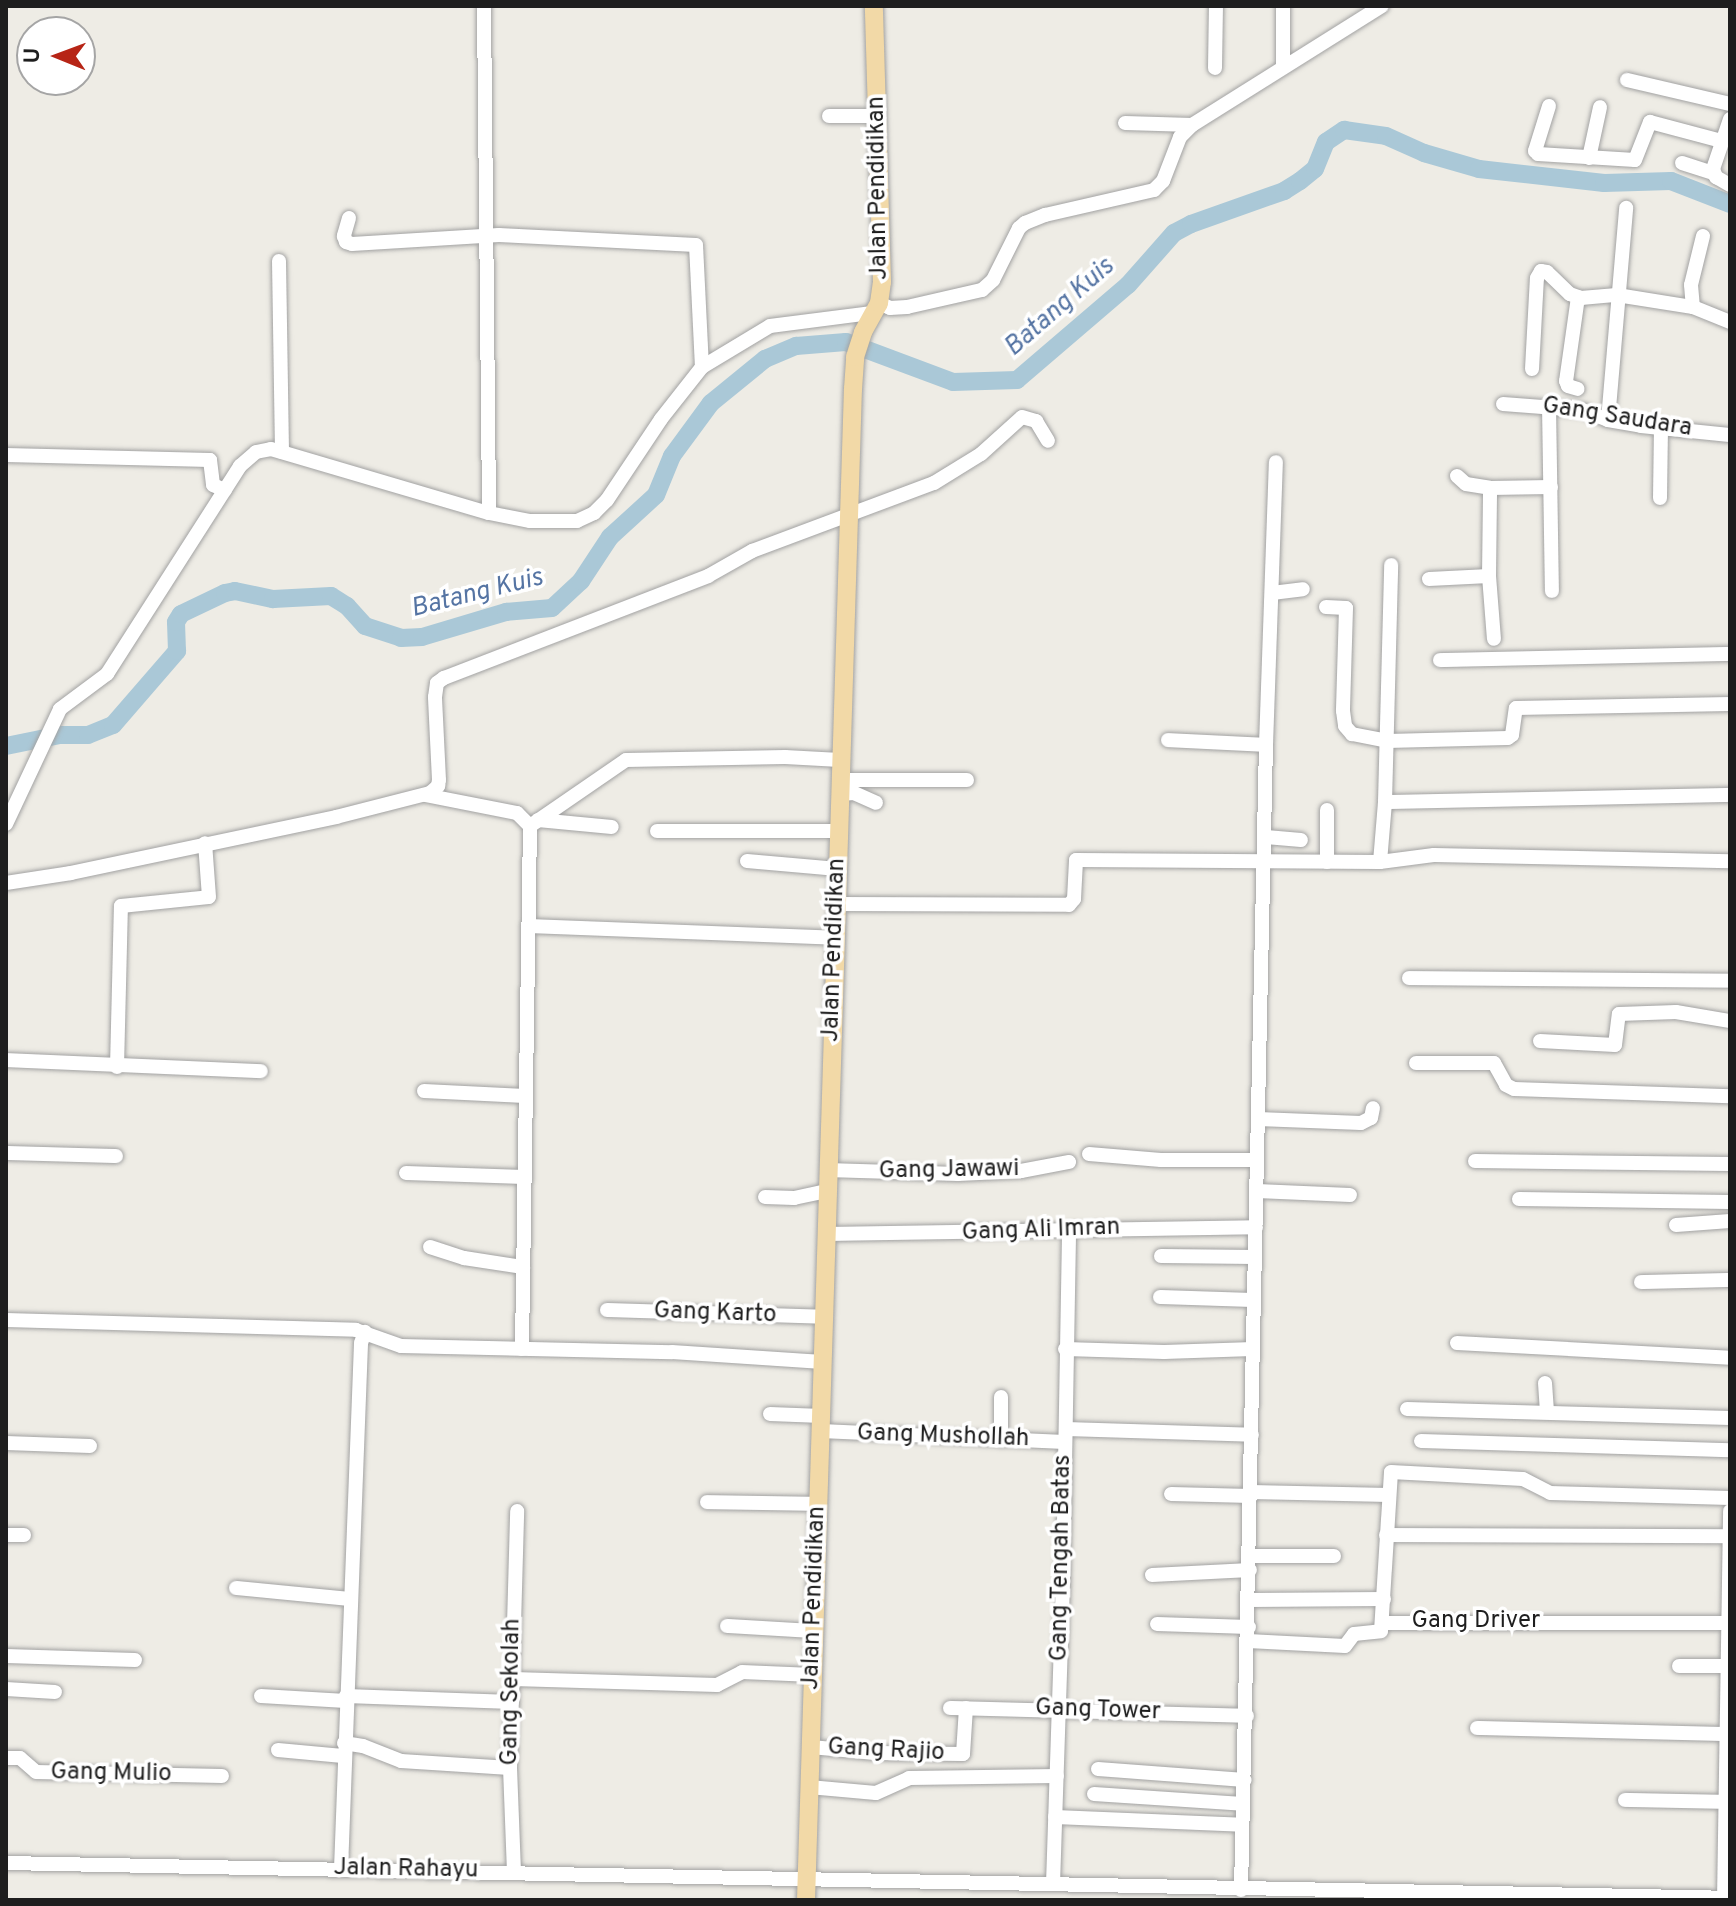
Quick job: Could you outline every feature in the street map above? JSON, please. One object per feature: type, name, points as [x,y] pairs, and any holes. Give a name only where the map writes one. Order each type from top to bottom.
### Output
[{"type":"main road","name":"Jalan Pendidikan","points":[[806,1900],[836,904],[839,831],[846,787],[840,760],[855,357],[863,332],[876,308],[878,116],[874,6]]},
{"type":"street","points":[[484,6],[489,513]]},
{"type":"street","points":[[1215,68],[1216,6]]},
{"type":"street","points":[[1283,6],[1283,67]]},
{"type":"street","points":[[6,824],[60,709],[107,674],[240,466],[256,452],[282,452],[489,513],[567,523],[594,513],[624,478],[661,419],[702,367],[770,326],[876,308],[907,307],[982,290],[993,280],[1019,228],[1025,223],[1045,215],[1154,190],[1163,181],[1180,137],[1192,125],[1382,6]]},
{"type":"street","points":[[1627,80],[1730,104]]},
{"type":"street","points":[[1549,106],[1535,152],[1636,160],[1650,122],[1722,141]]},
{"type":"street","points":[[1589,158],[1600,107]]},
{"type":"street","points":[[829,116],[878,116]]},
{"type":"street","points":[[1713,173],[1730,119]]},
{"type":"street","points":[[1125,123],[1192,125]]},
{"type":"street","points":[[1682,163],[1713,173],[1730,185]]},
{"type":"street","points":[[1608,420],[1626,208]]},
{"type":"street","points":[[349,218],[344,236],[352,244],[488,235],[696,245],[702,367]]},
{"type":"street","points":[[1693,307],[1691,285],[1703,236]]},
{"type":"street","points":[[279,261],[282,452]]},
{"type":"street","points":[[1532,369],[1539,273],[1547,272],[1578,297],[1617,295],[1693,307],[1730,322]]},
{"type":"street","points":[[1578,297],[1566,381],[1568,386],[1578,389]]},
{"type":"street","name":"Gang Saudara","points":[[1503,404],[1582,410],[1608,420],[1730,435]]},
{"type":"street","points":[[1549,406],[1552,591]]},
{"type":"street","points":[[6,883],[71,873],[336,817],[424,795],[435,789],[439,780],[435,697],[437,683],[444,678],[708,576],[752,551],[850,517],[947,477],[981,454],[1022,417],[1036,421],[1048,441]]},
{"type":"street","points":[[1660,498],[1661,426]]},
{"type":"street","points":[[6,455],[210,460],[213,485],[225,490]]},
{"type":"street","points":[[1241,1890],[1251,1563],[1253,1300],[1266,862],[1266,745],[1276,462]]},
{"type":"street","points":[[1457,476],[1466,484],[1490,488],[1551,487]]},
{"type":"street","points":[[1490,488],[1489,576],[1494,639]]},
{"type":"street","points":[[1380,862],[1385,802],[1391,565]]},
{"type":"street","points":[[1429,579],[1489,576]]},
{"type":"street","points":[[1272,593],[1303,589]]},
{"type":"street","points":[[1326,607],[1346,608],[1343,711],[1346,729],[1352,734],[1387,741],[1509,738],[1517,708],[1730,704]]},
{"type":"street","points":[[1440,660],[1730,654]]},
{"type":"street","points":[[1168,740],[1266,745]]},
{"type":"street","points":[[530,820],[626,760],[785,757],[840,760]]},
{"type":"street","points":[[846,787],[967,780]]},
{"type":"street","points":[[846,787],[876,803]]},
{"type":"street","points":[[424,795],[530,820],[612,827]]},
{"type":"street","points":[[1385,802],[1730,795]]},
{"type":"street","points":[[1327,810],[1327,862]]},
{"type":"street","points":[[522,1349],[530,820]]},
{"type":"street","points":[[657,831],[839,831]]},
{"type":"street","points":[[1266,837],[1301,840]]},
{"type":"street","points":[[117,1067],[121,906],[209,897],[205,843]]},
{"type":"street","points":[[836,904],[1069,905],[1074,899],[1076,860],[1380,862],[1434,855],[1730,861]]},
{"type":"street","points":[[747,861],[838,869]]},
{"type":"street","points":[[529,926],[835,938]]},
{"type":"street","points":[[1409,978],[1730,981]]},
{"type":"street","points":[[1540,1041],[1615,1045],[1619,1014],[1676,1012],[1730,1021]]},
{"type":"street","points":[[6,1060],[261,1071]]},
{"type":"street","points":[[1416,1063],[1494,1063],[1506,1085],[1514,1089],[1730,1096]]},
{"type":"street","points":[[424,1091],[525,1096]]},
{"type":"street","points":[[1258,1119],[1361,1123],[1371,1118],[1373,1108]]},
{"type":"street","points":[[6,1153],[116,1156]]},
{"type":"street","points":[[1089,1154],[1161,1160],[1257,1160]]},
{"type":"street","points":[[1475,1161],[1730,1164]]},
{"type":"street","name":"Gang Jawawi","points":[[827,1170],[958,1174],[1047,1168],[1053,1163],[1069,1162]]},
{"type":"street","points":[[406,1173],[524,1177]]},
{"type":"street","points":[[765,1197],[794,1198],[827,1191]]},
{"type":"street","points":[[1257,1191],[1350,1195]]},
{"type":"street","points":[[1519,1199],[1730,1202]]},
{"type":"street","points":[[1676,1225],[1730,1221]]},
{"type":"street","name":"Gang Ali Imran","points":[[826,1234],[1256,1227]]},
{"type":"street","name":"Gang Tengah Batas","points":[[1053,1884],[1069,1232]]},
{"type":"street","points":[[430,1247],[464,1258],[523,1267]]},
{"type":"street","points":[[1161,1256],[1255,1257]]},
{"type":"street","points":[[1641,1282],[1730,1280]]},
{"type":"street","points":[[1160,1297],[1253,1300]]},
{"type":"street","name":"Gang Karto","points":[[607,1310],[824,1317]]},
{"type":"street","points":[[6,1320],[365,1332],[401,1346],[672,1352],[823,1362]]},
{"type":"street","points":[[341,1869],[343,1750],[361,1343],[365,1332]]},
{"type":"street","points":[[1457,1343],[1730,1358]]},
{"type":"street","points":[[1065,1349],[1164,1352],[1253,1349]]},
{"type":"street","points":[[1545,1383],[1547,1411]]},
{"type":"street","points":[[1001,1397],[1001,1440]]},
{"type":"street","points":[[1407,1409],[1730,1418]]},
{"type":"street","name":"Gang Mushollah","points":[[770,1414],[822,1424],[1001,1440],[1066,1435],[1252,1435]]},
{"type":"street","points":[[1421,1441],[1730,1450]]},
{"type":"street","points":[[6,1443],[90,1446]]},
{"type":"street","points":[[1384,1599],[1391,1472],[1528,1480],[1550,1493],[1730,1498]]},
{"type":"street","points":[[1171,1494],[1389,1495]]},
{"type":"street","points":[[707,1502],[818,1504]]},
{"type":"street","name":"Gang Sekolah","points":[[514,1872],[510,1768],[517,1511]]},
{"type":"street","points":[[1726,1898],[1730,1511]]},
{"type":"street","points":[[6,1535],[24,1535]]},
{"type":"street","points":[[1386,1535],[1730,1536]]},
{"type":"street","points":[[1152,1575],[1334,1556]]},
{"type":"street","points":[[236,1588],[350,1599]]},
{"type":"street","name":"Gang Driver","points":[[1249,1600],[1384,1599],[1383,1623],[1728,1623]]},
{"type":"street","points":[[1157,1624],[1345,1646],[1354,1634],[1379,1632],[1383,1623]]},
{"type":"street","points":[[727,1626],[814,1631]]},
{"type":"street","points":[[6,1656],[135,1660]]},
{"type":"street","points":[[1679,1666],[1728,1671]]},
{"type":"street","points":[[513,1679],[717,1685],[742,1672],[813,1675]]},
{"type":"street","points":[[6,1689],[55,1692]]},
{"type":"street","points":[[261,1696],[512,1702]]},
{"type":"street","name":"Gang Tower","points":[[950,1708],[1247,1716]]},
{"type":"street","name":"Gang Rajio","points":[[811,1747],[889,1754],[963,1754],[966,1708]]},
{"type":"street","points":[[1477,1728],[1726,1734]]},
{"type":"street","points":[[278,1750],[370,1748],[379,1755],[401,1761],[510,1768]]},
{"type":"street","name":"Gang Mulio","points":[[6,1758],[20,1758],[36,1772],[222,1776]]},
{"type":"street","points":[[1098,1769],[1245,1780]]},
{"type":"street","points":[[809,1787],[876,1793],[909,1778],[1057,1776]]},
{"type":"street","points":[[1094,1794],[1243,1804]]},
{"type":"street","points":[[1625,1800],[1725,1802]]},
{"type":"street","points":[[1055,1817],[1242,1825]]},
{"type":"street","name":"Jalan Rahayu","points":[[6,1863],[1726,1898]]},
{"type":"waterway","name":"Batang Kuis","points":[[6,746],[60,735],[88,735],[113,725],[177,651],[176,622],[181,614],[225,593],[235,591],[273,599],[331,596],[347,606],[365,626],[401,638],[422,637],[506,612],[552,608],[581,581],[610,537],[656,495],[672,456],[711,403],[765,359],[796,346],[846,342],[953,382],[1017,380],[1128,285],[1174,233],[1284,191],[1315,169],[1326,142],[1344,130],[1386,136],[1424,153],[1479,169],[1604,183],[1671,181],[1730,204]]}]
